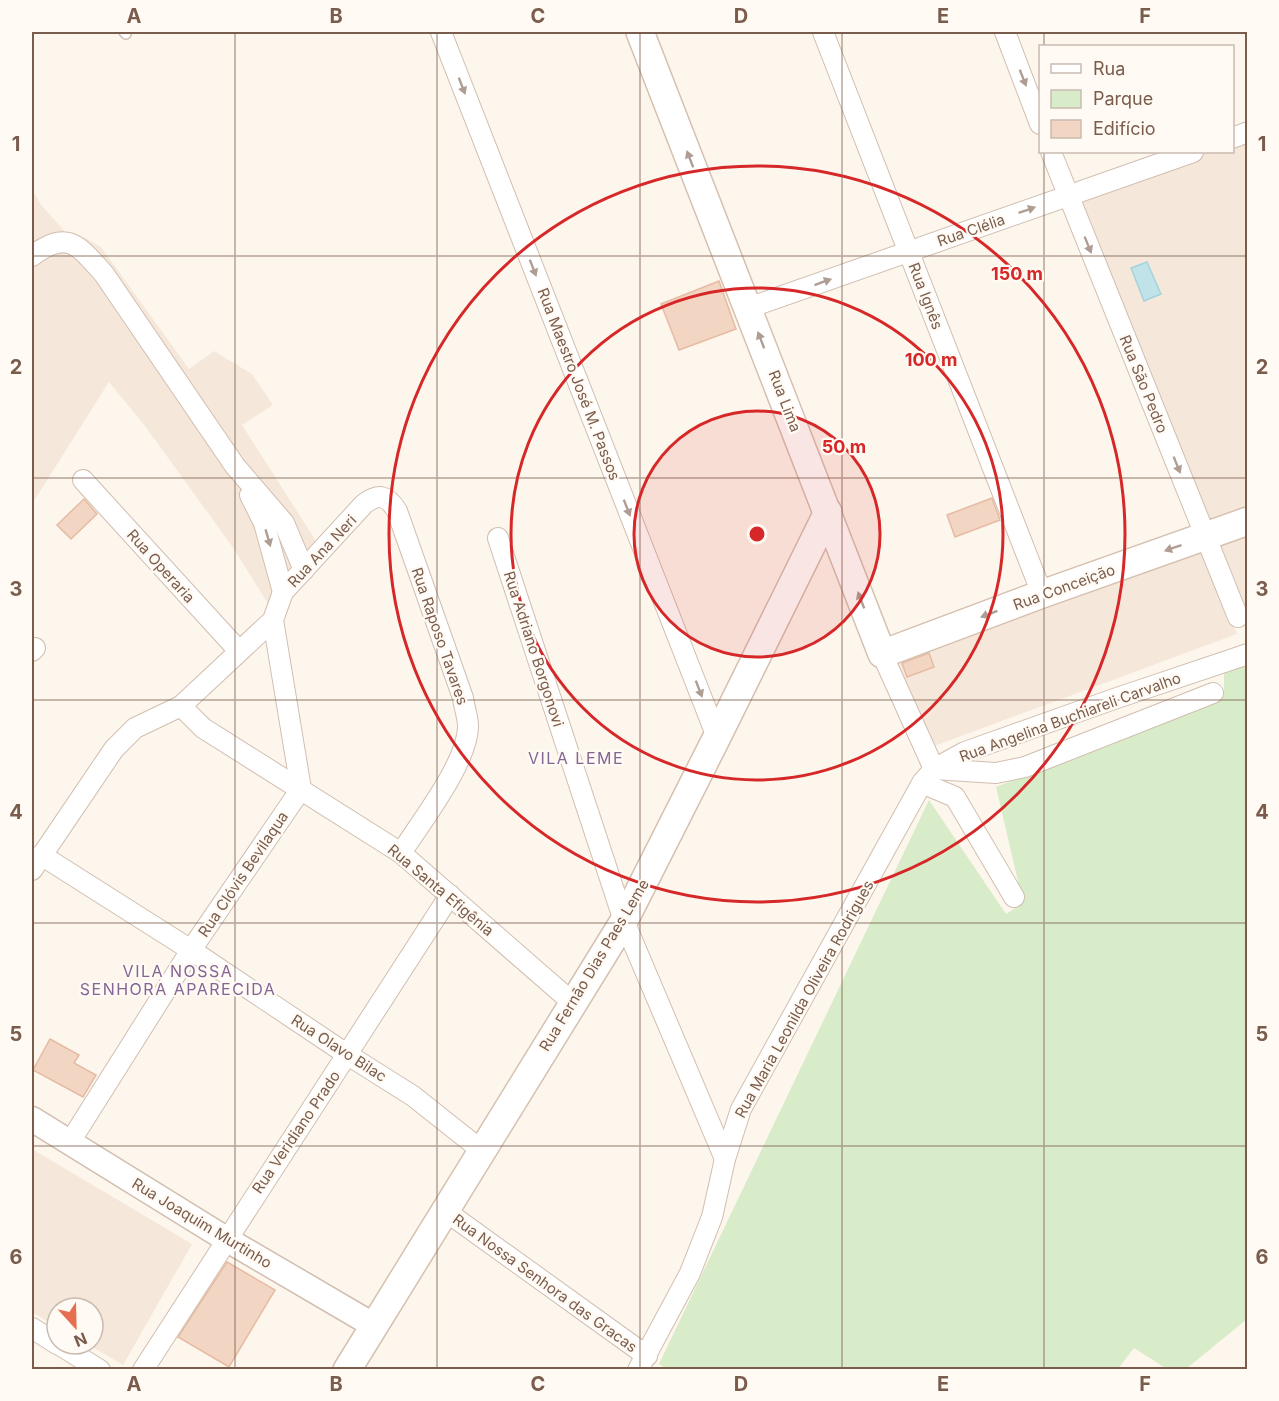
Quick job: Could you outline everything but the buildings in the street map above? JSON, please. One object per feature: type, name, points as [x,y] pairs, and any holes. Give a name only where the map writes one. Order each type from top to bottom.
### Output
[{"type":"main road","name":"Rua Lima","points":[[640,32],[882,654]]},
{"type":"main road","name":"Rua Fernão Dias Paes Leme","points":[[347,1370],[624,921],[828,512]]},
{"type":"main road","name":"Rua Conceição","points":[[882,654],[1248,521]]},
{"type":"street","name":"Rua Maestro José M. Passos","points":[[441,32],[717,737]]},
{"type":"street","name":"Rua Ignês","points":[[823,32],[1042,594]]},
{"type":"street","points":[[1005,32],[1039,119]]},
{"type":"street","points":[[1234,138],[1248,132]]},
{"type":"street","name":"Rua São Pedro","points":[[1051,153],[1238,617]]},
{"type":"street","name":"Rua Clélia","points":[[748,308],[1190,153]]},
{"type":"street","points":[[32,256],[46,245],[61,241],[81,247],[105,274],[235,466],[284,524],[304,570]]},
{"type":"street","points":[[235,466],[264,523],[284,592]]},
{"type":"street","name":"Rua Operaria","points":[[83,480],[239,651]]},
{"type":"street","name":"Rua Ana Neri","points":[[36,863],[114,749],[135,728],[181,706],[273,620],[284,592],[364,504],[372,498],[381,496],[391,501],[397,511]]},
{"type":"street","name":"Rua Raposo Tavares","points":[[397,511],[463,698],[468,725],[465,746],[456,767],[401,853]]},
{"type":"street","name":"Rua Adriano Borgonovi","points":[[498,538],[624,921],[725,1159]]},
{"type":"street","points":[[273,620],[301,789]]},
{"type":"street","name":"Rua Lima","points":[[882,654],[928,776]]},
{"type":"street","name":"Rua Angelina Buchiareli Carvalho","points":[[928,776],[965,752],[1248,654]]},
{"type":"street","name":"Rua Angelina Buchiareli Carvalho","points":[[928,776],[996,773],[1025,767],[1213,693]]},
{"type":"street","name":"Rua Santa Efigênia","points":[[181,706],[203,729],[401,853],[573,1003]]},
{"type":"street","points":[[928,776],[955,797],[1014,897]]},
{"type":"street","name":"Rua Maria Leonilda Oliveira Rodrigues","points":[[640,1366],[690,1273],[704,1240],[712,1217],[725,1159],[741,1109],[928,776]]},
{"type":"street","name":"Rua Clóvis Bevilaqua","points":[[70,1142],[191,950],[301,789]]},
{"type":"street","name":"Rua Olavo Bilac","points":[[36,863],[191,950],[413,1096],[481,1150]]},
{"type":"street","name":"Rua Veridiano Prado","points":[[143,1370],[450,895]]},
{"type":"street","name":"Rua Joaquim Murtinho","points":[[32,1119],[226,1239],[373,1325]]},
{"type":"street","name":"Rua Nossa Senhora das Gracas","points":[[444,1210],[640,1366]]},
{"type":"street","points":[[32,1328],[45,1336]]},
{"type":"street","points":[[77,1356],[100,1370]]},
{"type":"shaded area","points":[[1247,136],[1247,517],[1208,531],[1074,197],[1201,153],[1234,153],[1234,141]]},
{"type":"shaded area","points":[[32,190],[42,206],[68,235],[85,238],[101,247],[189,369],[214,351],[252,374],[273,405],[242,425],[323,552],[270,607],[234,549],[145,426],[109,382],[32,504]]},
{"type":"shaded area","points":[[1247,529],[1247,628],[1213,541]]},
{"type":"shaded area","points":[[1201,545],[1237,634],[929,748],[892,656]]},
{"type":"shaded area","points":[[32,1149],[192,1244],[123,1365],[105,1354],[105,1296],[45,1296],[45,1320],[32,1312]]},
{"type":"green space","points":[[1247,663],[1247,1319],[1186,1369],[1167,1369],[1134,1348],[1117,1370],[668,1370],[659,1364],[929,800],[1006,914],[1023,903],[996,787],[1224,696],[1224,671]]},
{"type":"water","points":[[1147,262],[1161,294],[1144,301],[1131,268]]},
{"type":"district","name":"VILA LEME","points":[[576,758]]},
{"type":"district","name":"VILA NOSSA SENHORA APARECIDA","points":[[178,980]]}]
